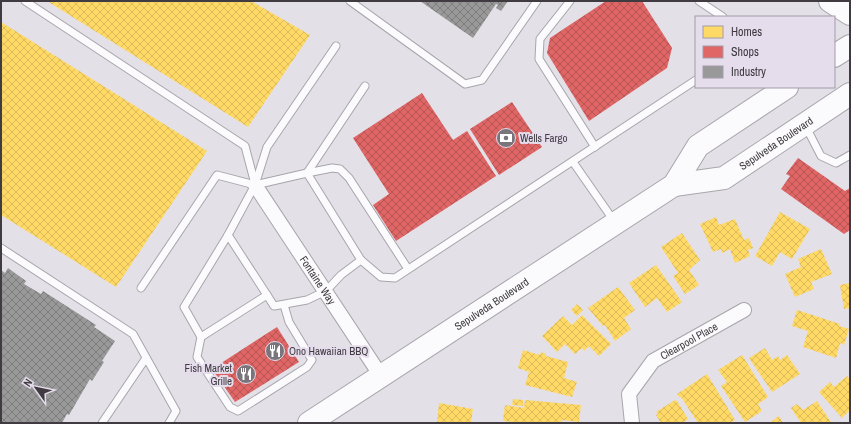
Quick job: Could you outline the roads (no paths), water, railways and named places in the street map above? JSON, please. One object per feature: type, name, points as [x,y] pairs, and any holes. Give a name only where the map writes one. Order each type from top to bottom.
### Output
[{"type":"main road","points":[[835,55],[850,46]]},
{"type":"main road","name":"Sepulveda Boulevard","points":[[674,185],[698,146],[785,88]]},
{"type":"main road","name":"Sepulveda Boulevard","points":[[309,423],[674,185],[724,178],[850,94]]},
{"type":"street","name":"Fontaine Way","points":[[255,184],[381,376]]},
{"type":"street","name":"Clearpool Place","points":[[632,423],[629,394],[653,361],[744,310]]},
{"type":"lane","points":[[25,1],[245,146],[255,184]]},
{"type":"lane","points":[[350,1],[465,84],[482,80],[537,1]]},
{"type":"lane","points":[[570,1],[540,39],[539,59],[595,147]]},
{"type":"lane","points":[[699,1],[722,16]]},
{"type":"lane","points":[[284,305],[289,322],[312,360],[307,367],[238,411],[230,407],[197,357],[201,337],[184,307],[228,235],[255,184],[267,147],[336,46]]},
{"type":"lane","points":[[307,173],[361,260],[381,277],[395,278],[695,81]]},
{"type":"lane","points":[[307,173],[365,86]]},
{"type":"lane","points":[[805,124],[821,156],[836,163],[850,155]]},
{"type":"lane","points":[[573,162],[615,223]]},
{"type":"lane","points":[[141,288],[218,175],[255,184],[332,168],[340,169],[349,178],[408,269]]},
{"type":"lane","points":[[228,235],[274,306],[307,300],[326,291],[341,275],[361,260]]},
{"type":"lane","points":[[1,248],[134,334],[176,410],[169,423]]},
{"type":"lane","points":[[201,337],[267,295]]},
{"type":"lane","points":[[102,423],[146,358]]},
{"type":"place","name":"Wells Fargo","points":[[506,138]]},
{"type":"place","name":"Ono Hawaiian BBQ","points":[[275,351]]},
{"type":"place","name":"Fish Market Grille","points":[[246,374]]}]
